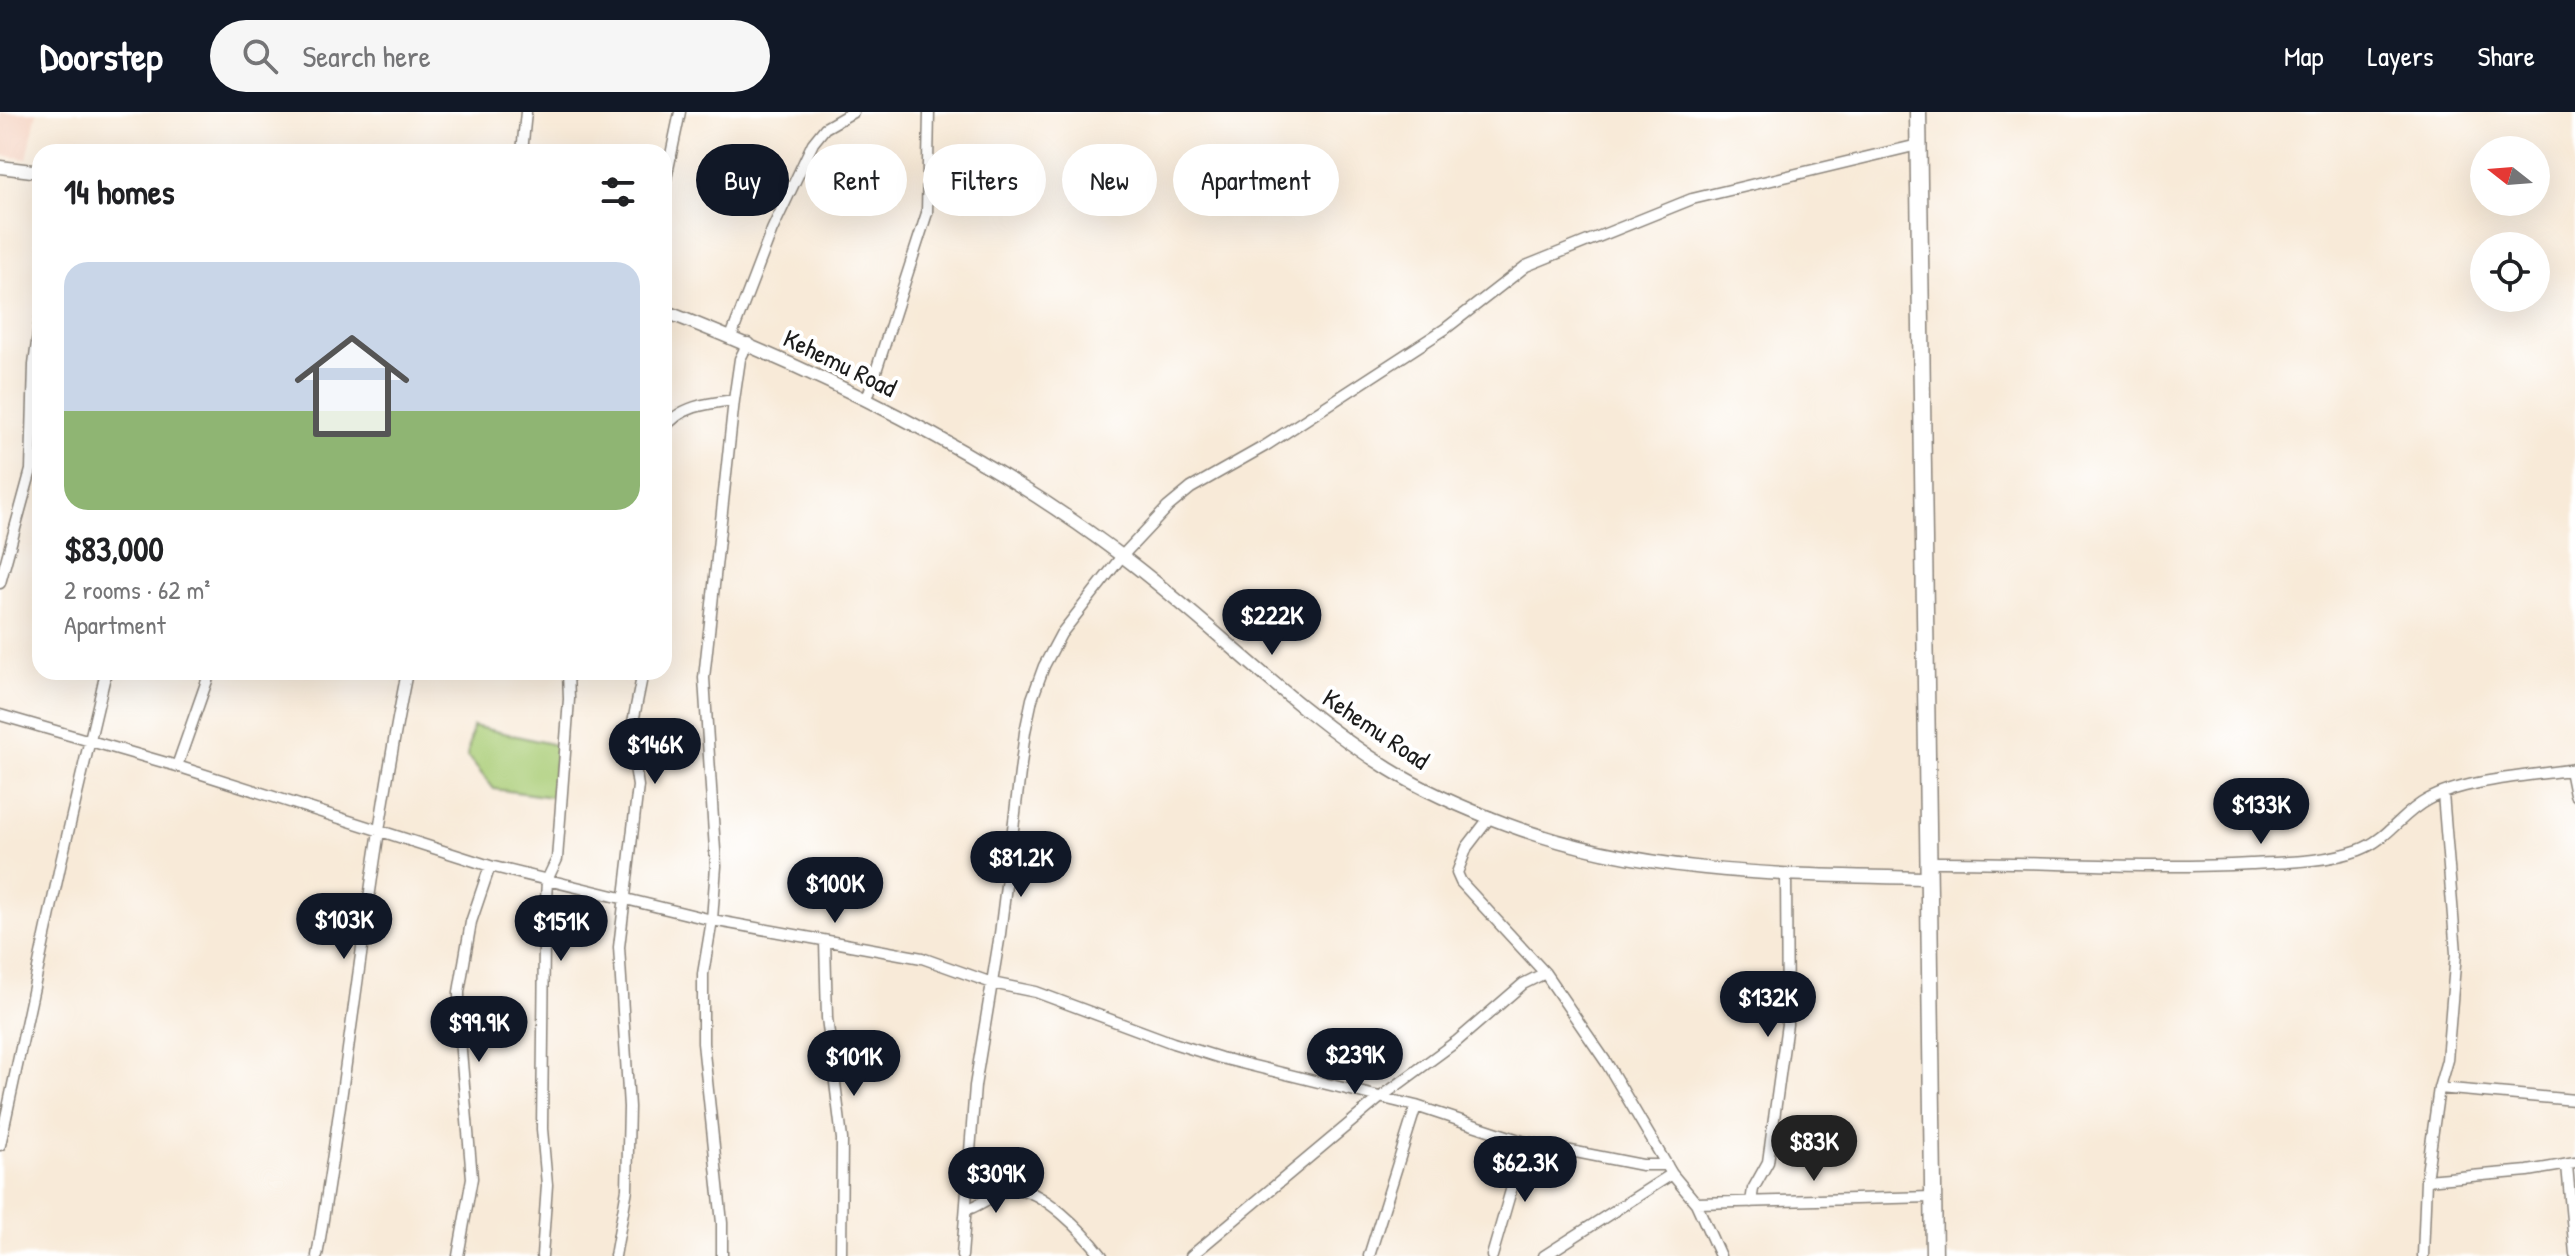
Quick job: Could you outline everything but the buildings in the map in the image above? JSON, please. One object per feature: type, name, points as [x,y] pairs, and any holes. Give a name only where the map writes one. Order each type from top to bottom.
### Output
[{"type":"highway","points":[[1918,112],[1934,1256]]},
{"type":"street","points":[[523,144],[526,112]]},
{"type":"street","points":[[672,150],[680,112]]},
{"type":"street","points":[[731,337],[772,230],[813,143],[825,128],[853,112]]},
{"type":"street","points":[[867,399],[927,213],[929,112]]},
{"type":"street","points":[[962,1256],[975,1086],[1032,699],[1044,666],[1061,634],[1122,556],[1168,507],[1191,488],[1265,446],[1445,329],[1526,266],[1692,199],[1918,145]]},
{"type":"street","points":[[0,167],[32,171]]},
{"type":"street","name":"Kehemu Road","points":[[672,314],[748,343],[867,399],[1011,481],[1122,556],[1351,743],[1416,785],[1490,817],[1587,849],[1637,861],[1705,870],[1786,875],[1928,870]]},
{"type":"street","points":[[722,1256],[722,1223],[703,1043],[703,974],[712,920],[716,866],[704,678],[734,400],[740,359],[748,343]]},
{"type":"street","points":[[672,420],[686,410],[706,403],[734,400]]},
{"type":"street","points":[[0,583],[31,470],[32,435]]},
{"type":"street","points":[[0,1145],[104,680]]},
{"type":"street","points":[[177,766],[207,680]]},
{"type":"street","points":[[317,1256],[379,832],[406,680]]},
{"type":"street","points":[[542,1256],[547,1185],[542,1129],[547,880],[557,859],[568,680]]},
{"type":"street","points":[[615,1256],[627,1189],[629,1107],[619,947],[638,786],[632,735],[642,680]]},
{"type":"street","points":[[0,715],[90,739],[490,866],[712,920],[922,958],[992,983],[1036,992],[1221,1058],[1416,1106],[1525,1142],[1670,1170]]},
{"type":"street","points":[[1928,870],[2074,863],[2182,868],[2306,861],[2359,850],[2384,836],[2408,812],[2428,799],[2484,782],[2573,769],[2575,795]]},
{"type":"street","points":[[2423,1256],[2426,1180],[2439,1088],[2447,1060],[2456,953],[2443,794]]},
{"type":"street","points":[[1490,817],[1467,847],[1457,873],[1467,890],[1545,973],[1606,1062],[1670,1170],[1696,1203],[1720,1256]]},
{"type":"street","points":[[458,1256],[472,1178],[459,1028],[459,992],[471,922],[490,866]]},
{"type":"street","points":[[1751,1202],[1753,1189],[1768,1162],[1787,1024],[1786,875]]},
{"type":"street","points":[[825,941],[827,1018],[842,1139],[841,1256]]},
{"type":"street","points":[[1191,1256],[1381,1097],[1457,1041],[1523,984],[1545,973]]},
{"type":"street","points":[[2439,1088],[2575,1100]]},
{"type":"street","points":[[1369,1256],[1416,1106]]},
{"type":"street","points":[[1492,1256],[1525,1142]]},
{"type":"street","points":[[2426,1180],[2571,1164],[2575,1254]]},
{"type":"street","points":[[1544,1256],[1670,1170]]},
{"type":"street","points":[[966,1208],[1009,1189],[1024,1191],[1043,1200],[1070,1222],[1102,1256]]},
{"type":"street","points":[[1696,1203],[1932,1197]]},
{"type":"shaded area","points":[[0,112],[37,112],[27,159],[0,155]]},
{"type":"green space","points":[[473,726],[556,745],[552,797],[494,789],[467,756]]}]
